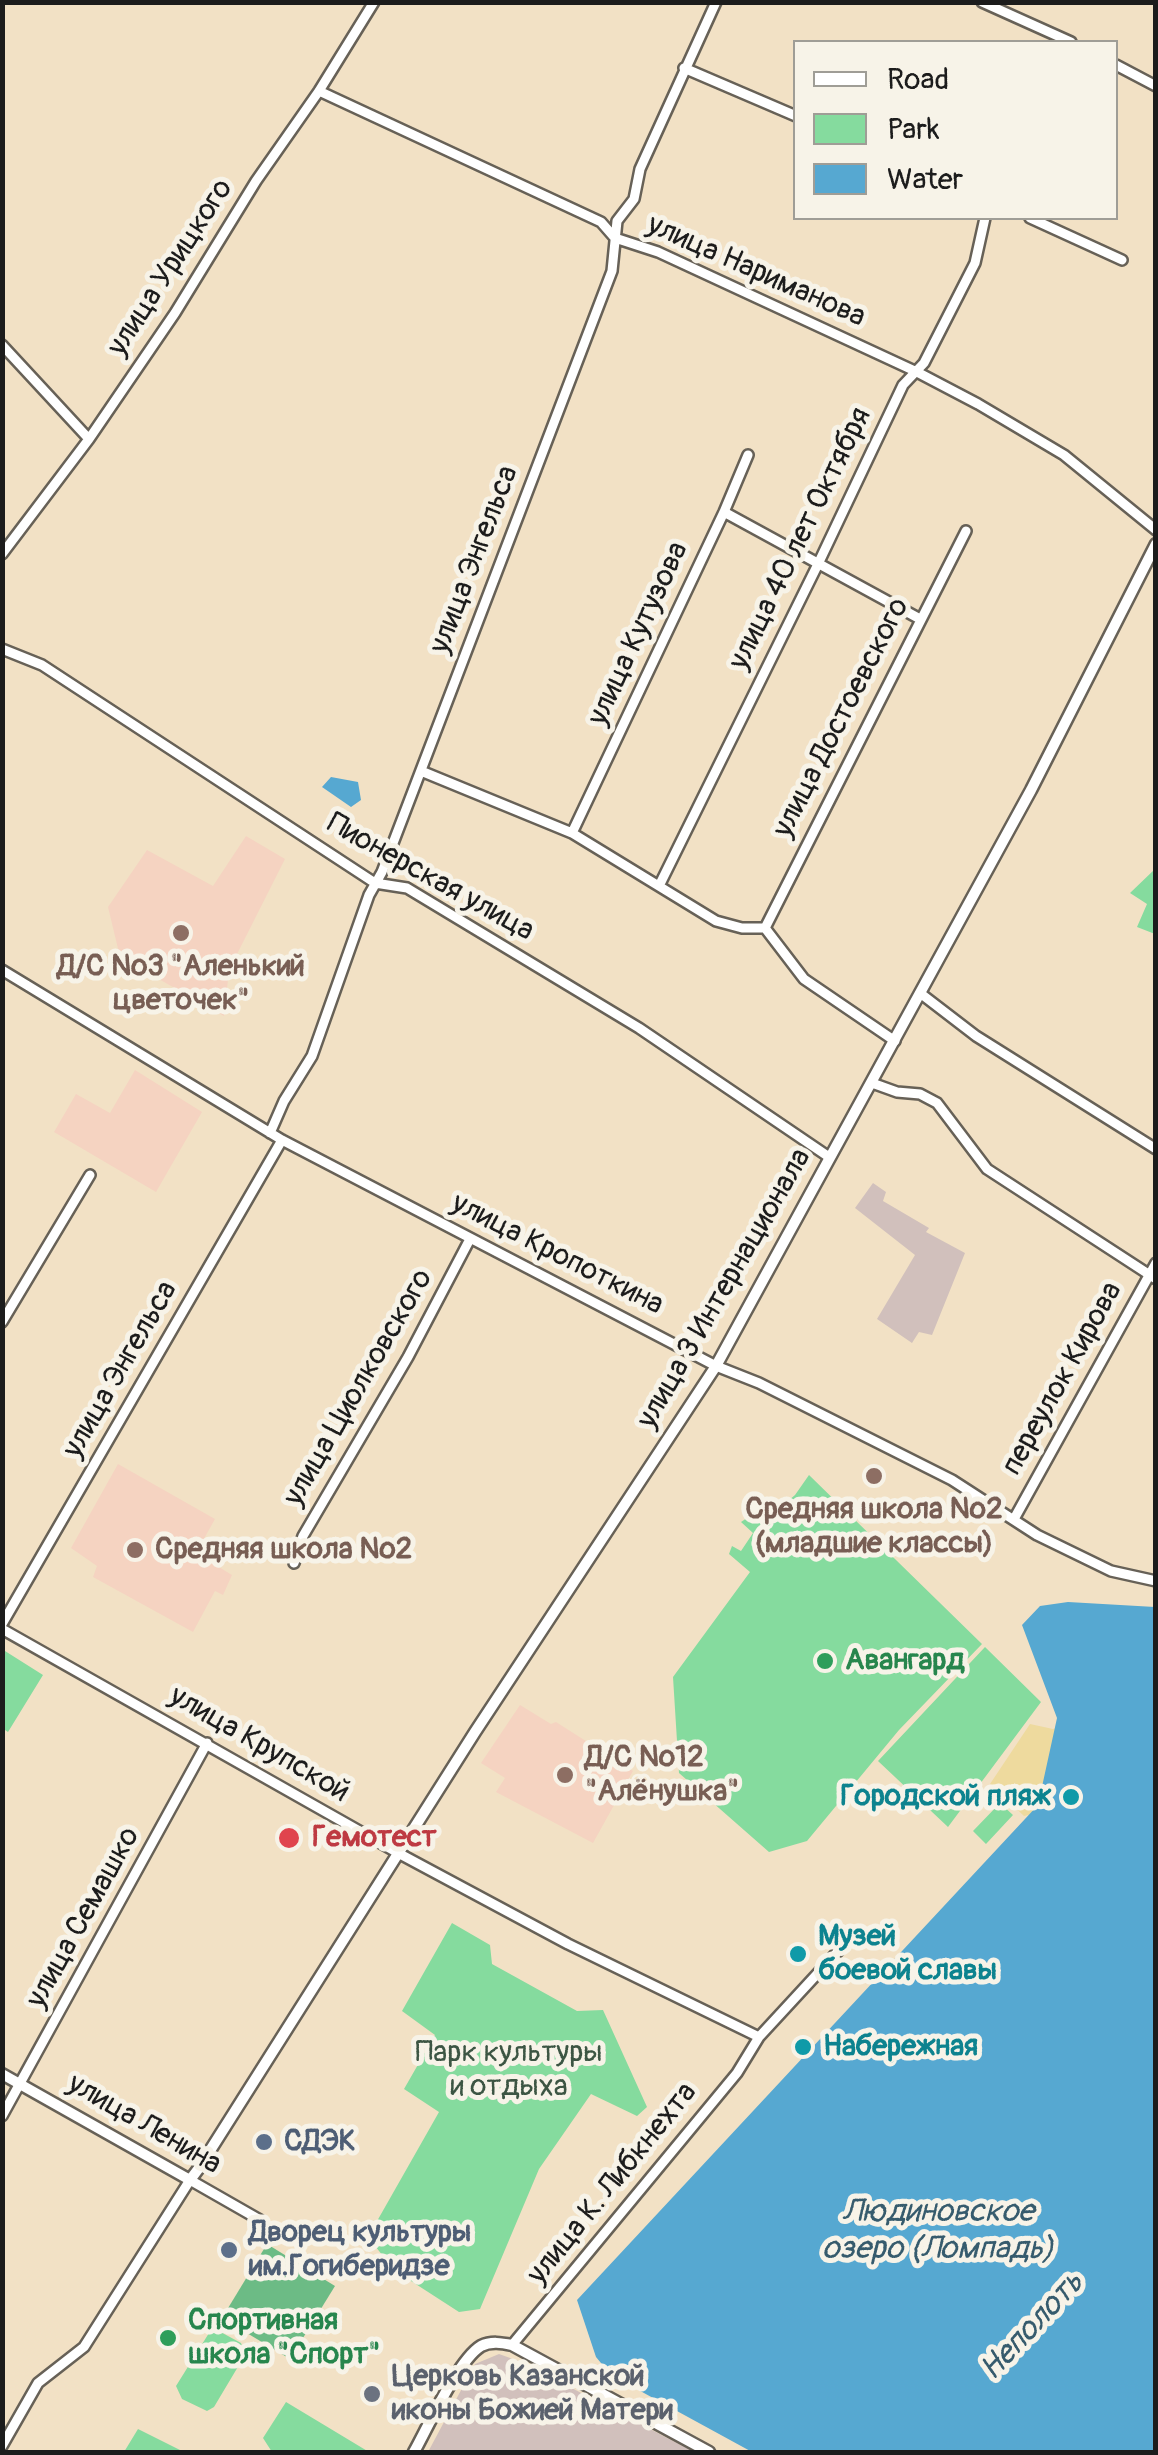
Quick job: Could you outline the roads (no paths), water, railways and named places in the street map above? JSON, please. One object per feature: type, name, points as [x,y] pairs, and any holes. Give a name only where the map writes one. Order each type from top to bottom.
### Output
[{"type":"street","name":"улица Урицкого","points":[[2,554],[89,439],[175,313],[374,2]]},
{"type":"street","name":"улица Энгельса","points":[[270,1134],[284,1101],[312,1056],[612,271],[617,222],[634,199],[640,169],[716,2]]},
{"type":"street","points":[[982,2],[1067,40]]},
{"type":"street","points":[[1118,66],[1156,86]]},
{"type":"street","points":[[684,68],[793,115]]},
{"type":"street","name":"улица Нариманова","points":[[319,90],[601,222],[615,238],[658,252],[917,372],[1064,455],[1156,530]]},
{"type":"street","name":"улица 40 лет Октября","points":[[660,884],[820,562],[903,384],[917,372],[975,264],[985,220]]},
{"type":"street","points":[[1034,220],[1122,260]]},
{"type":"street","points":[[2,345],[89,439]]},
{"type":"street","name":"улица Кутузова","points":[[572,833],[748,455]]},
{"type":"street","points":[[724,512],[920,620]]},
{"type":"street","name":"улица Достоевского","points":[[765,928],[966,532]]},
{"type":"street","name":"улица 3 Интернационала","points":[[190,2180],[475,1732],[716,1366],[1031,790],[1156,544]]},
{"type":"street","name":"Пионерская улица","points":[[2,649],[42,666],[376,882],[407,888],[639,1028],[830,1156]]},
{"type":"street","points":[[421,771],[572,833],[716,921],[742,928],[765,928],[804,979],[895,1040]]},
{"type":"street","name":"улица Кропоткина","points":[[2,970],[270,1134],[716,1366],[760,1383],[952,1480],[1037,1535],[1111,1570],[1156,1581]]},
{"type":"street","points":[[920,994],[989,1044],[1156,1149]]},
{"type":"street","points":[[872,1083],[897,1092],[920,1094],[936,1103],[986,1169],[1152,1277]]},
{"type":"street","name":"улица Энгельса","points":[[2,1626],[282,1140]]},
{"type":"street","points":[[2,1322],[90,1175]]},
{"type":"street","name":"улица Циолковского","points":[[294,1563],[303,1536],[408,1357],[470,1239]]},
{"type":"street","name":"переулок Кирова","points":[[1014,1518],[1152,1277],[1156,1263]]},
{"type":"street","name":"улица Крупской","points":[[2,1626],[400,1854],[568,1944],[759,2037]]},
{"type":"street","name":"улица Семашко","points":[[2,2116],[208,1744]]},
{"type":"street","name":"улица К. Либкнехта","points":[[512,2345],[737,2073],[759,2037],[854,1934]]},
{"type":"street","name":"улица Ленина","points":[[2,2074],[260,2220]]},
{"type":"street","points":[[2,2446],[38,2383],[84,2347],[190,2180]]},
{"type":"street","points":[[414,2452],[466,2362],[482,2346],[496,2342],[512,2345],[709,2452]]},
{"type":"water","points":[[331,777],[358,782],[361,800],[351,807],[322,787]]},
{"type":"water","name":"Людиновское озеро (Ломпадь)","points":[[1068,1602],[1155,1607],[1155,2452],[752,2452],[611,2375],[596,2357],[577,2300],[1038,1805],[1057,1718],[1022,1625],[1040,1606]]},
{"type":"place","name":"Д/С №3 \"Аленький цветочек\"","points":[[181,933]]},
{"type":"place","name":"Средняя школа №2 (младшие классы)","points":[[874,1476]]},
{"type":"place","name":"Средняя школа №2","points":[[135,1550]]},
{"type":"place","name":"Авангард","points":[[825,1661]]},
{"type":"place","name":"Д/С №12 \"Алёнушка\"","points":[[565,1775]]},
{"type":"place","name":"Городской пляж","points":[[1071,1797]]},
{"type":"place","name":"Гемотест","points":[[289,1838]]},
{"type":"place","name":"Музей боевой славы","points":[[798,1954]]},
{"type":"place","name":"Набережная","points":[[803,2047]]},
{"type":"place","name":"СДЭК","points":[[264,2142]]},
{"type":"place","name":"Дворец культуры им.Гогиберидзе","points":[[229,2250]]},
{"type":"place","name":"Спортивная школа \"Спорт\"","points":[[168,2338]]},
{"type":"place","name":"Церковь Казанской иконы Божией Матери","points":[[372,2394]]},
{"type":"park label","name":"Парк культуры и отдыха","points":[[509,2070]]},
{"type":"water label","name":"Неполоть","points":[[1033,2327]]}]
